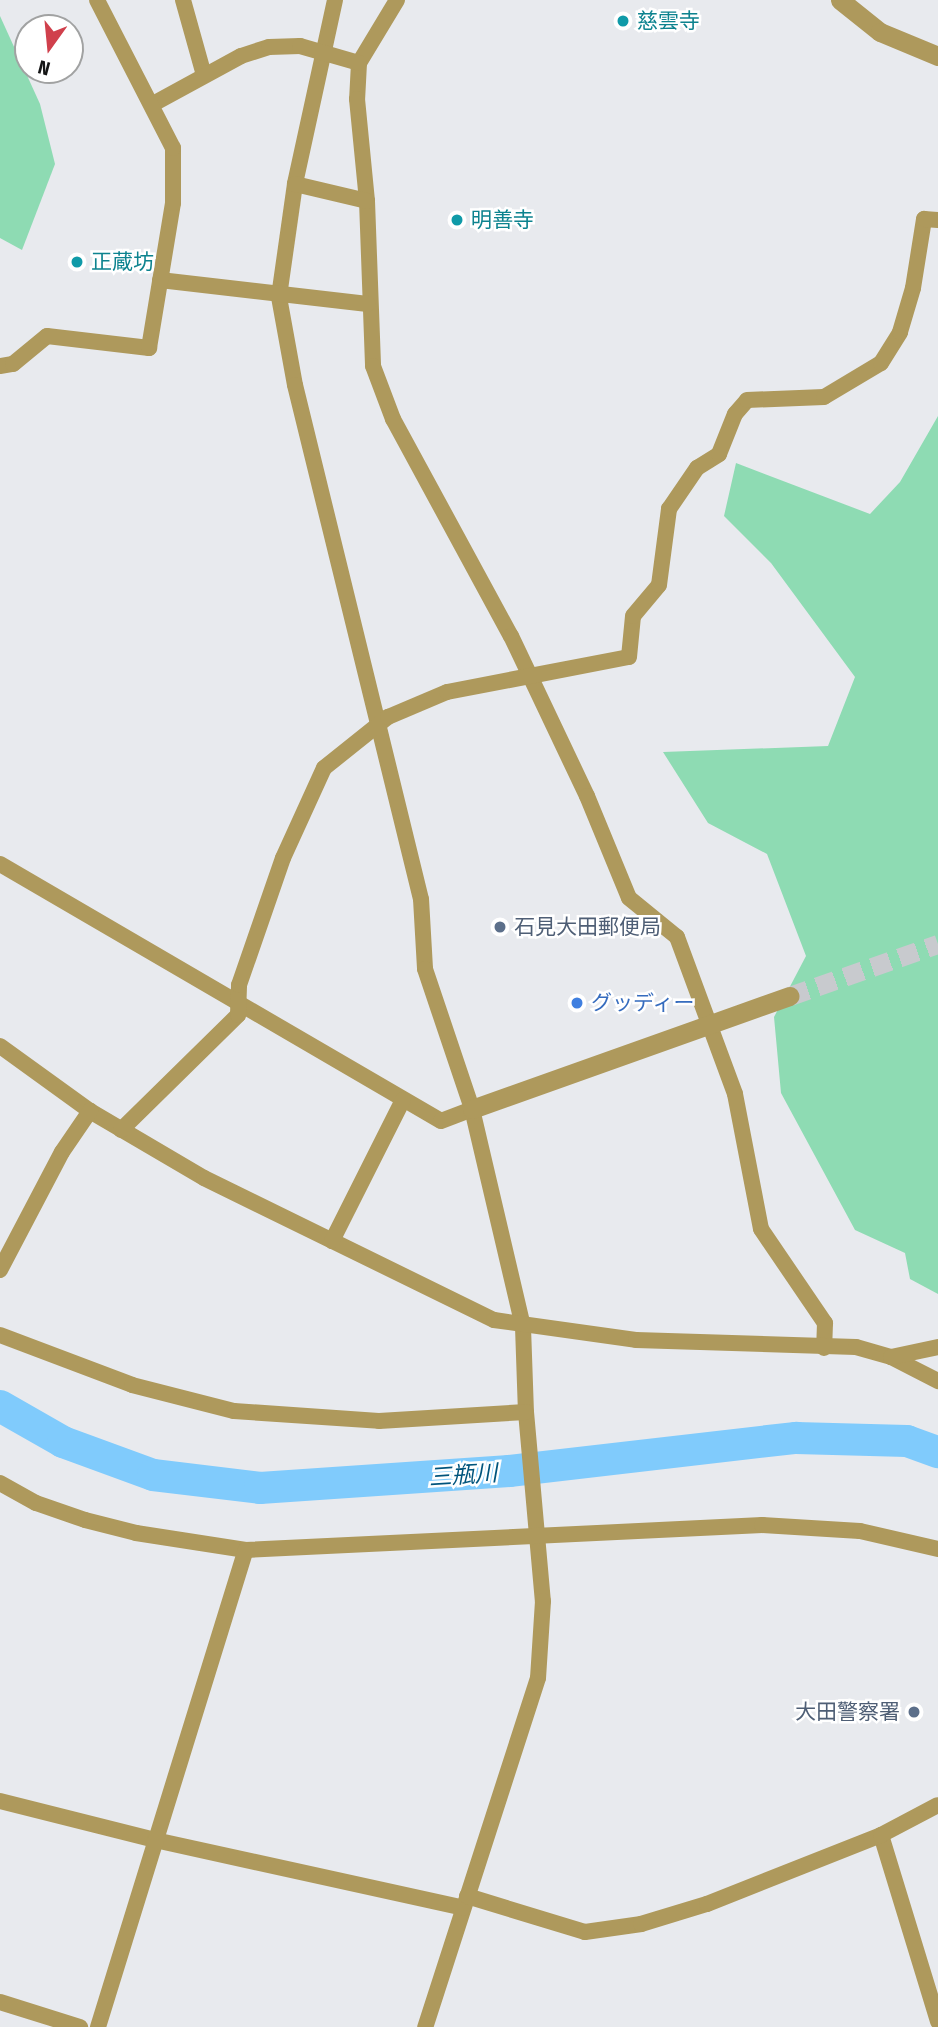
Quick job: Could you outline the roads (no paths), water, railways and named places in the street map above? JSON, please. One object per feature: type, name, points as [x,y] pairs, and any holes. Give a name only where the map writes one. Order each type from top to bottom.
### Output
[{"type":"street","points":[[0,366],[13,364],[47,336],[149,348],[173,204],[173,148],[153,104],[119,50],[97,0]]},
{"type":"street","points":[[183,0],[204,75]]},
{"type":"street","points":[[335,0],[295,184],[279,297],[295,385],[421,899],[425,968],[472,1109],[523,1327],[526,1412],[543,1601],[538,1678],[425,2027]]},
{"type":"street","points":[[397,0],[359,63],[357,99],[367,201],[368,304],[373,366],[393,419],[528,675],[587,796],[629,898],[677,937],[712,1021],[735,1094],[761,1229],[825,1323],[824,1348]]},
{"type":"street","points":[[841,0],[880,32],[938,56]]},
{"type":"street","points":[[153,104],[204,75],[268,47],[300,46],[359,63]]},
{"type":"street","points":[[295,184],[367,201]]},
{"type":"street","points":[[121,1130],[238,1015],[237,1000],[283,858],[324,768],[379,725],[447,692],[629,657],[633,617],[660,585],[669,509],[697,468],[719,454],[735,414],[747,400],[824,397],[881,363],[900,332],[913,288],[924,219],[938,220]]},
{"type":"street","points":[[160,280],[279,297],[368,304]]},
{"type":"street","points":[[0,864],[441,1121],[712,1021],[790,996]]},
{"type":"street","points":[[0,1046],[90,1111],[204,1178],[463,1309],[523,1327],[709,1345],[856,1347],[891,1357],[938,1381]]},
{"type":"street","points":[[332,1241],[403,1100]]},
{"type":"street","points":[[0,1270],[62,1152],[90,1111]]},
{"type":"street","points":[[0,1335],[132,1385],[234,1411],[379,1421],[526,1412]]},
{"type":"street","points":[[891,1357],[938,1347]]},
{"type":"street","points":[[0,1483],[36,1503],[85,1520],[136,1533],[246,1549],[762,1525],[860,1531],[938,1549]]},
{"type":"street","points":[[98,2027],[246,1549]]},
{"type":"street","points":[[0,1801],[155,1840],[465,1902],[585,1933],[640,1924],[707,1904],[881,1835],[938,1805]]},
{"type":"street","points":[[881,1835],[938,2022]]},
{"type":"street","points":[[0,2002],[80,2027]]},
{"type":"waterway","name":"三瓶川","points":[[0,1406],[63,1442],[153,1475],[260,1488],[509,1471],[796,1438],[907,1441],[938,1452]]},
{"type":"tunnel","points":[[790,996],[938,944]]},
{"type":"place","name":"慈雲寺","points":[[623,21]]},
{"type":"place","name":"明善寺","points":[[457,220]]},
{"type":"place","name":"正蔵坊","points":[[77,262]]},
{"type":"place","name":"石見大田郵便局","points":[[500,927]]},
{"type":"place","name":"グッディー","points":[[577,1003]]},
{"type":"place","name":"大田警察署","points":[[914,1712]]}]
